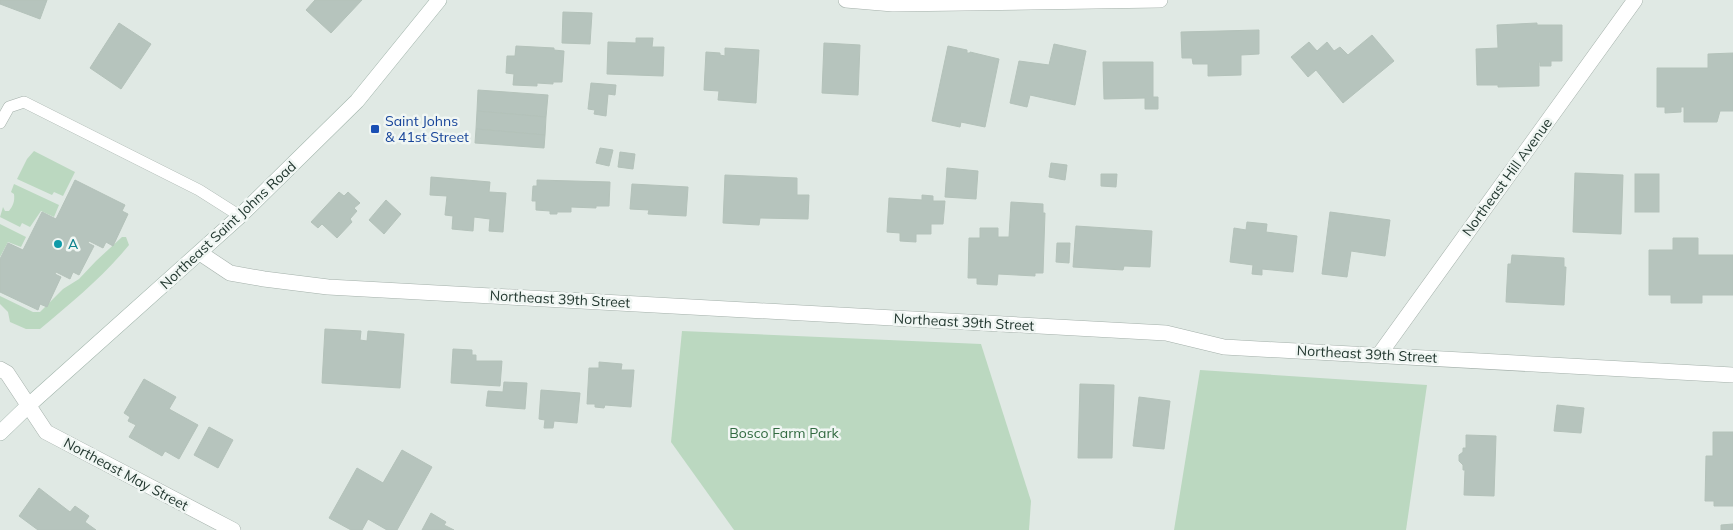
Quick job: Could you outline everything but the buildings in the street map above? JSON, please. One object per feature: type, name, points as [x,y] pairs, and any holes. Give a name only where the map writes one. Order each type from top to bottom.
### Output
[{"type":"street","name":"Northeast Saint Johns Road","points":[[0,433],[240,216],[357,101],[439,0]]},
{"type":"street","points":[[846,0],[893,4],[1160,0]]},
{"type":"street","name":"Northeast Hill Avenue","points":[[1379,355],[1636,0]]},
{"type":"street","name":"Northeast 39th Street","points":[[200,253],[230,273],[328,287],[1166,333],[1224,347],[1733,375]]},
{"type":"street","name":"Northeast May Street","points":[[0,369],[7,373],[46,432],[233,530]]},
{"type":"lane","points":[[0,123],[9,107],[24,102],[199,190],[240,216]]},
{"type":"green space","points":[[34,151],[75,172],[63,196],[54,192],[52,195],[17,179],[27,159]]},
{"type":"green space","points":[[14,184],[59,205],[54,217],[41,211],[30,227],[22,223],[20,227],[0,217],[3,207],[5,211],[9,211],[13,205],[14,194],[11,192]]},
{"type":"green space","points":[[0,224],[26,237],[21,247],[8,242],[0,257]]},
{"type":"green space","points":[[122,237],[126,237],[129,245],[119,257],[40,329],[26,329],[10,322],[8,312],[0,304],[0,296],[33,312],[40,312],[63,289],[79,279]]},
{"type":"green space","name":"Bosco Farm Park","points":[[682,331],[981,344],[1031,501],[1029,530],[734,530],[671,442]]},
{"type":"green space","points":[[1200,370],[1427,385],[1406,530],[1174,530]]},
{"type":"place","name":"Saint Johns & 41st Street","points":[[375,129]]},
{"type":"place","name":"A","points":[[58,244]]}]
